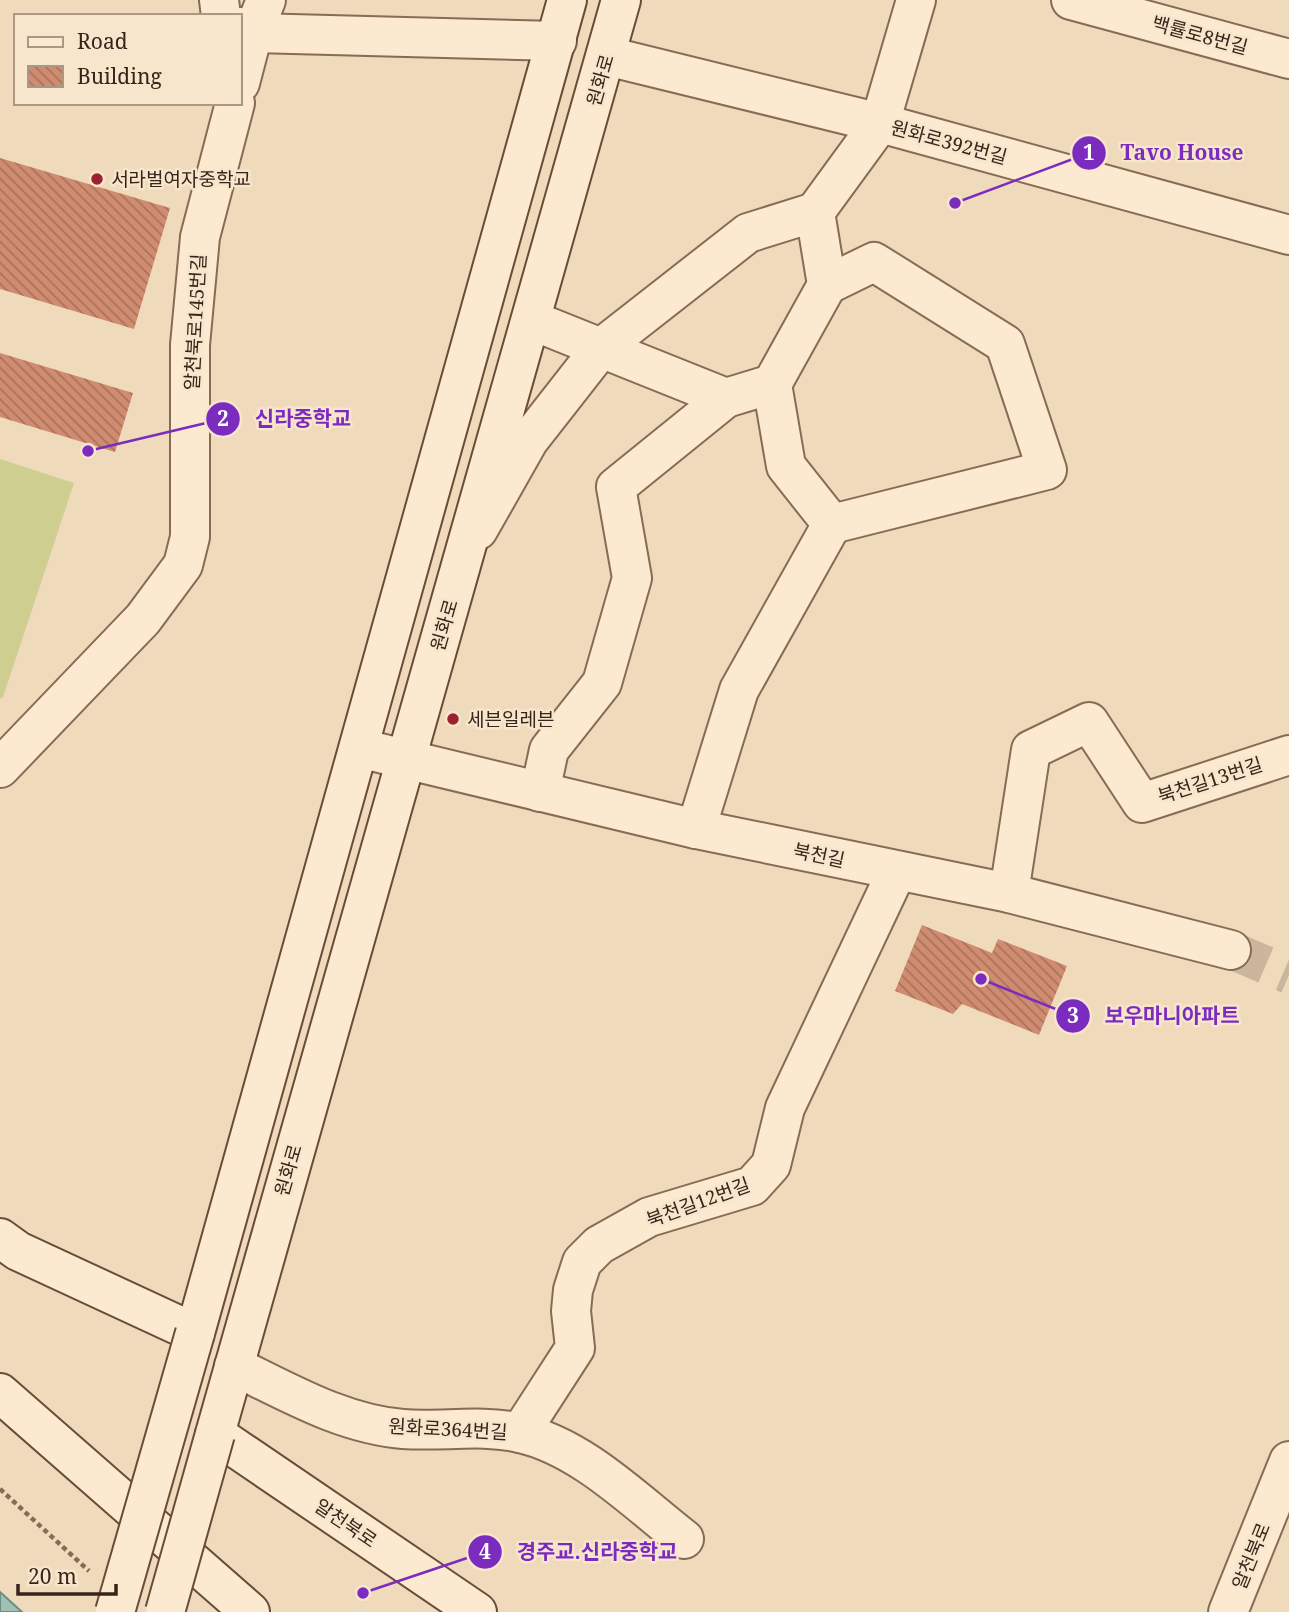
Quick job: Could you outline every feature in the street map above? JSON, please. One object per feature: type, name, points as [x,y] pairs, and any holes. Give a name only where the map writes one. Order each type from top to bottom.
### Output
[{"type":"street","points":[[219,0],[238,14]]},
{"type":"street","points":[[115,1612],[225,1232],[567,0]]},
{"type":"street","name":"원화로","points":[[165,1612],[265,1250],[621,0]]},
{"type":"street","points":[[465,553],[529,440],[601,348],[748,233],[815,212],[880,123],[916,0]]},
{"type":"street","name":"백률로8번길","points":[[1071,0],[1289,59]]},
{"type":"street","points":[[242,57],[245,19],[556,41]]},
{"type":"street","name":"원화로392번길","points":[[556,41],[880,123],[1289,235]]},
{"type":"street","name":"알천북로145번길","points":[[0,768],[143,619],[183,565],[190,537],[190,345],[200,237],[233,105]]},
{"type":"street","points":[[815,212],[827,285]]},
{"type":"street","points":[[696,829],[739,690],[832,524],[1047,470],[1005,344],[874,262],[827,285],[772,383],[786,466],[832,524]]},
{"type":"street","points":[[531,320],[726,398]]},
{"type":"street","points":[[540,792],[548,750],[602,682],[632,578],[616,487],[726,398],[772,383]]},
{"type":"street","name":"북천길13번길","points":[[1009,893],[1031,750],[1043,744],[1089,722],[1142,803],[1289,755]]},
{"type":"street","name":"북천길","points":[[359,748],[696,829],[1009,893],[1231,950]]},
{"type":"street","name":"북천길12번길","points":[[520,1433],[575,1348],[572,1290],[582,1262],[599,1245],[649,1217],[752,1186],[771,1165],[785,1108],[897,871]]},
{"type":"street","points":[[0,1238],[18,1251],[195,1332]]},
{"type":"street","name":"원화로364번길","points":[[234,1366],[319,1407],[364,1424],[405,1429],[470,1427],[520,1433],[569,1451],[684,1539]]},
{"type":"street","points":[[0,1393],[250,1612]]},
{"type":"street","name":"알천북로","points":[[215,1434],[477,1612]]},
{"type":"street","name":"알천북로","points":[[1228,1612],[1289,1461]]},
{"type":"path","points":[[0,1489],[97,1576]]},
{"type":"green space","points":[[0,459],[74,483],[3,697],[0,699]]},
{"type":"shaded area","points":[[0,1592],[22,1612],[0,1612]]},
{"type":"building","points":[[0,158],[170,208],[134,329],[0,289]]},
{"type":"building","points":[[0,353],[133,393],[115,452],[0,417]]},
{"type":"building","points":[[922,925],[992,953],[998,939],[1067,966],[1039,1035],[962,1004],[953,1014],[895,991]]},
{"type":"tunnel","points":[[1231,950],[1289,975]]},
{"type":"place","name":"서라벌여자중학교","points":[[97,179]]},
{"type":"place","name":"Tavo House","points":[[955,203]]},
{"type":"place","name":"신라중학교","points":[[88,451]]},
{"type":"place","name":"세븐일레븐","points":[[453,719]]},
{"type":"place","name":"보우마니아파트","points":[[981,979]]},
{"type":"place","name":"경주교.신라중학교","points":[[363,1593]]}]
